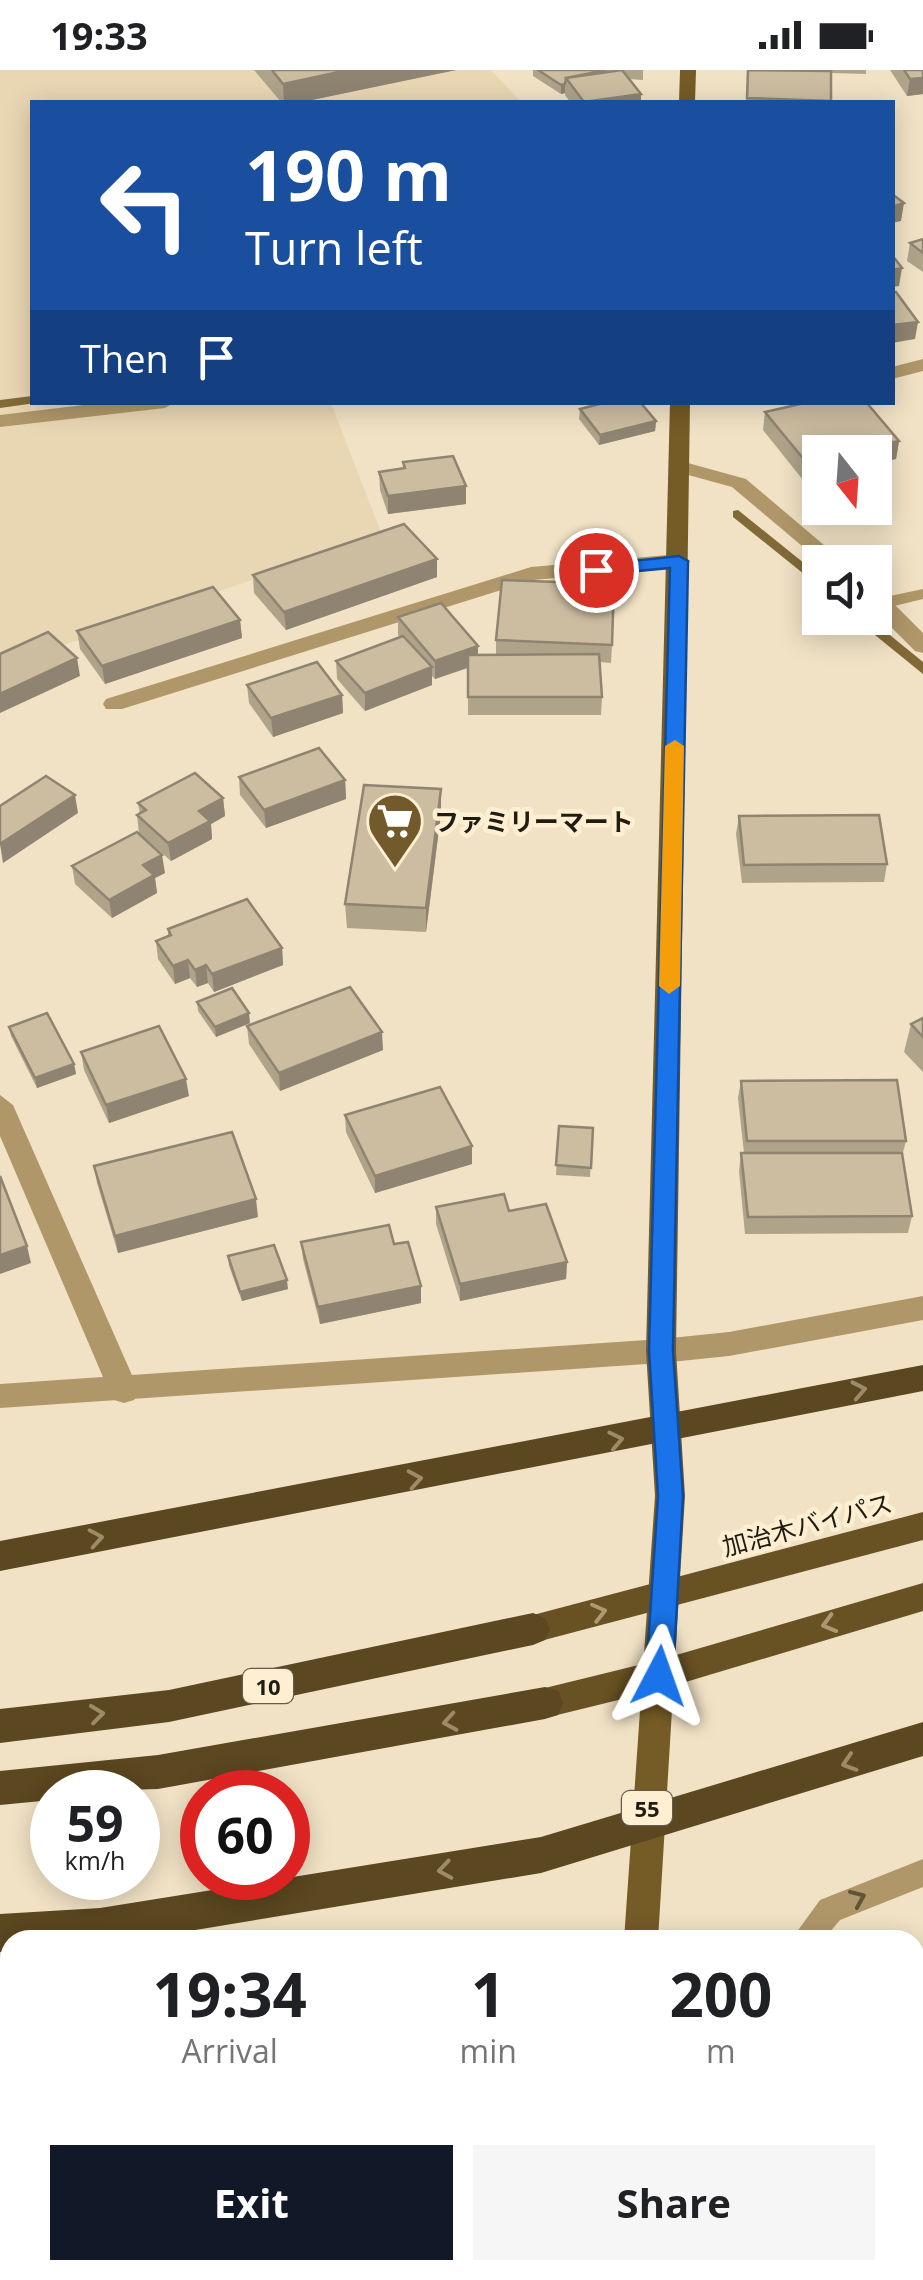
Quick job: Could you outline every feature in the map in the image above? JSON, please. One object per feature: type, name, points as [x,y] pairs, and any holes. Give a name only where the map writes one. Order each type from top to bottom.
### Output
[{"type":"highway","points":[[0,1556],[521,1460],[923,1378]]},
{"type":"highway","name":"加治木バイパス","points":[[533,1629],[923,1526]]},
{"type":"highway","points":[[0,1788],[158,1772],[545,1702],[659,1676],[923,1597]]},
{"type":"highway","name":"10","points":[[0,1726],[169,1706],[533,1629]]},
{"type":"highway","points":[[50,1930],[100,1927],[541,1855],[775,1788],[923,1739]]},
{"type":"main road","points":[[687,100],[688,70]]},
{"type":"main road","name":"55","points":[[642,1930],[643,1860],[670,1496],[661,1351],[680,405]]},
{"type":"street","points":[[895,372],[923,365]]},
{"type":"street","points":[[0,422],[140,405]]},
{"type":"street","points":[[678,466],[738,483],[813,545]]},
{"type":"street","points":[[114,704],[531,574],[679,561]]},
{"type":"street","points":[[892,614],[923,646]]},
{"type":"street","points":[[0,1105],[124,1391]]},
{"type":"street","points":[[0,1396],[124,1391],[661,1351],[729,1344],[923,1308]]},
{"type":"lane","points":[[892,598],[923,594]]},
{"type":"lane","points":[[813,1930],[830,1910],[923,1872]]},
{"type":"shaded area","points":[[0,70],[491,70],[519,100],[30,100],[30,405],[332,405],[382,535],[0,667]]},
{"type":"building","points":[[272,70],[348,70],[283,84]]},
{"type":"building","points":[[538,70],[606,70],[566,78],[561,85]]},
{"type":"building","points":[[622,70],[641,94],[582,100],[566,78]]},
{"type":"building","points":[[748,70],[831,71],[831,100],[747,98]]},
{"type":"building","points":[[904,70],[923,70],[923,78],[910,79]]},
{"type":"building","points":[[923,239],[923,253],[910,243]]},
{"type":"building","points":[[895,292],[896,292],[918,322],[895,325]]},
{"type":"building","points":[[595,405],[643,405],[656,421],[600,435],[580,409]]},
{"type":"building","points":[[796,405],[869,405],[899,441],[892,442],[892,435],[802,435],[802,457],[765,412]]},
{"type":"building","points":[[453,456],[466,486],[388,496],[379,472],[405,468],[403,462]]},
{"type":"building","points":[[404,524],[437,559],[284,612],[253,575]]},
{"type":"building","points":[[502,580],[614,584],[612,645],[496,640]]},
{"type":"building","points":[[213,587],[240,620],[102,666],[77,631]]},
{"type":"building","points":[[441,603],[478,646],[435,661],[398,617]]},
{"type":"building","points":[[48,632],[77,658],[0,694],[0,654]]},
{"type":"building","points":[[403,636],[432,667],[365,693],[336,661]]},
{"type":"building","points":[[599,654],[602,697],[468,697],[468,655]]},
{"type":"building","points":[[317,662],[342,695],[271,718],[247,685]]},
{"type":"building","points":[[319,748],[345,780],[264,810],[239,777]]},
{"type":"building","points":[[195,773],[223,798],[199,811],[210,821],[168,843],[137,815],[146,810],[138,803]]},
{"type":"building","points":[[46,776],[75,795],[0,844],[0,806]]},
{"type":"building","name":"ファミリーマート","points":[[364,785],[441,789],[426,908],[345,904]]},
{"type":"building","points":[[879,815],[887,864],[744,865],[739,816]]},
{"type":"building","points":[[137,832],[162,855],[143,865],[154,875],[109,900],[72,866]]},
{"type":"building","points":[[247,899],[282,948],[212,974],[206,965],[195,970],[188,960],[173,966],[156,941],[171,935],[168,929]]},
{"type":"building","points":[[350,987],[382,1032],[279,1073],[247,1026]]},
{"type":"building","points":[[232,988],[249,1013],[215,1027],[197,1002]]},
{"type":"building","points":[[47,1013],[74,1064],[35,1078],[9,1027]]},
{"type":"building","points":[[923,1018],[923,1037],[911,1024]]},
{"type":"building","points":[[159,1026],[186,1079],[106,1105],[81,1052]]},
{"type":"building","points":[[897,1080],[906,1141],[747,1141],[741,1081]]},
{"type":"building","points":[[440,1087],[472,1146],[375,1176],[345,1115]]},
{"type":"building","points":[[559,1126],[593,1128],[591,1168],[556,1165]]},
{"type":"building","points":[[232,1132],[256,1199],[115,1236],[94,1166]]},
{"type":"building","points":[[741,1153],[902,1153],[912,1216],[748,1217]]},
{"type":"building","points":[[0,1176],[27,1246],[0,1255]]},
{"type":"building","points":[[504,1194],[509,1211],[546,1204],[567,1262],[460,1284],[436,1207]]},
{"type":"building","points":[[389,1225],[394,1244],[408,1242],[421,1286],[318,1307],[301,1242]]},
{"type":"building","points":[[274,1245],[287,1280],[240,1292],[228,1256]]},
{"type":"waterway","points":[[0,404],[30,400]]},
{"type":"waterway","points":[[738,514],[802,568]]},
{"type":"waterway","points":[[882,635],[923,669]]},
{"type":"slow traffic","points":[[669,986],[675,746]]},
{"type":"place","name":"ファミリーマート","points":[[395,870]]},
{"type":"route","points":[[596,570],[661,566],[679,561],[661,1351],[670,1496],[659,1676]]}]
